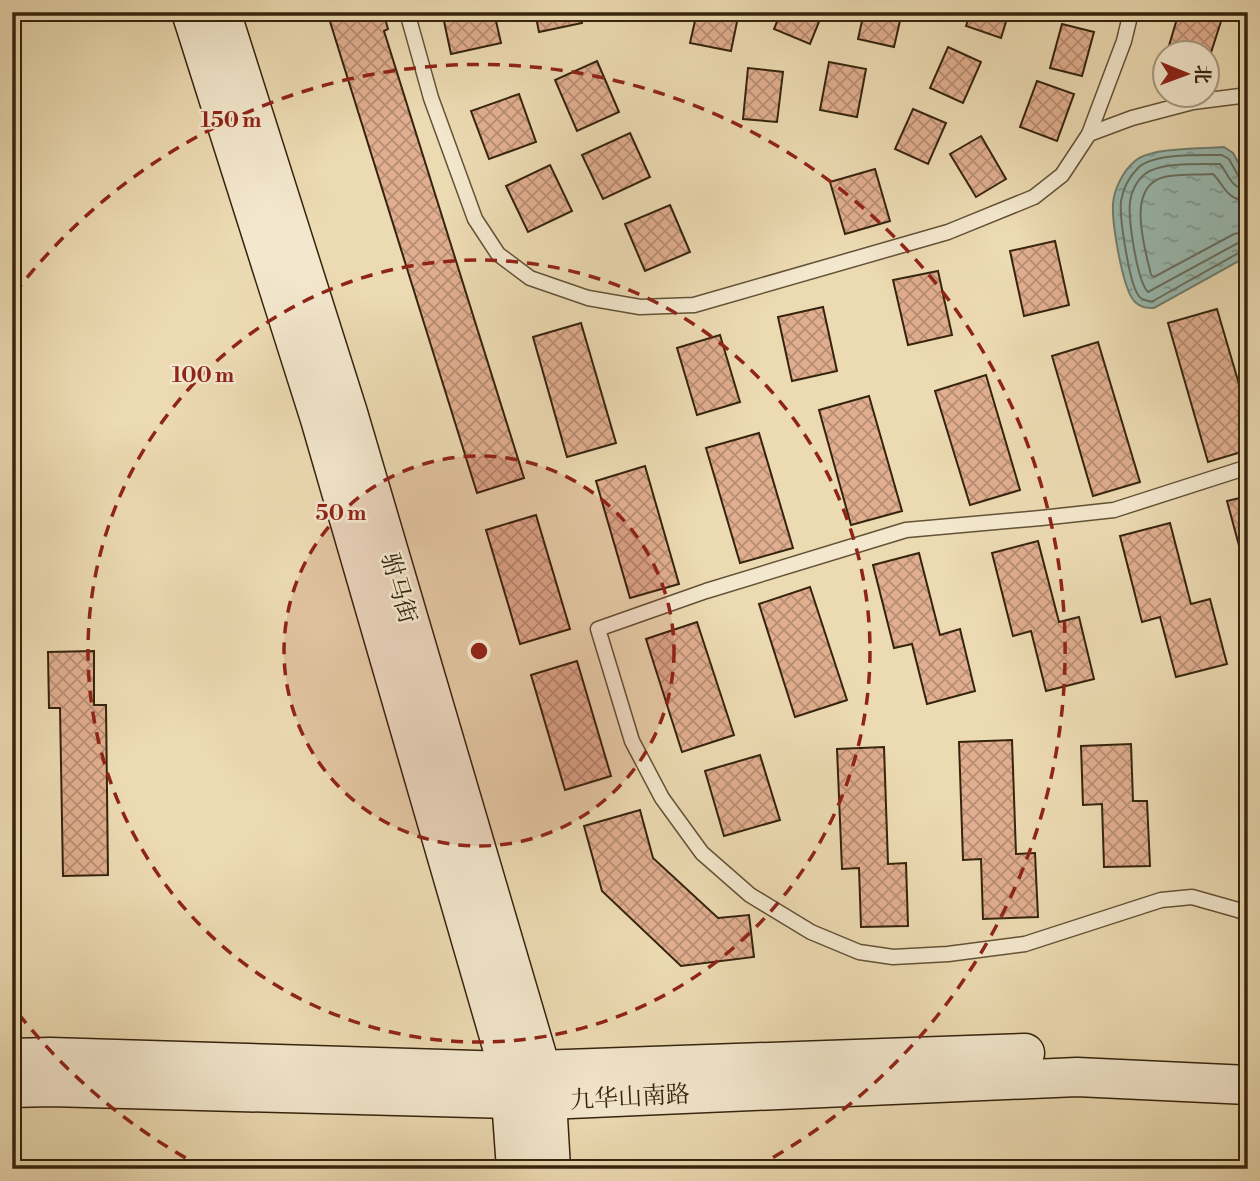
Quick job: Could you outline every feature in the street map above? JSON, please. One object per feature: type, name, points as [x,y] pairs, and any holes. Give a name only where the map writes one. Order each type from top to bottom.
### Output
[{"type":"main road","name":"驸马街","points":[[191,12],[527,1085],[516,1169]]},
{"type":"main road","name":"驸马街","points":[[221,12],[348,413],[551,1169]]},
{"type":"main road","name":"九华山南路","points":[[12,1058],[64,1057],[527,1085],[1085,1051],[1248,1061]]},
{"type":"main road","name":"九华山南路","points":[[12,1088],[527,1085],[1077,1077],[1248,1085]]},
{"type":"lane","points":[[407,12],[431,98],[475,219],[498,254],[530,278],[587,298],[640,307],[694,305],[948,232],[1034,197],[1062,175],[1088,134],[1124,41],[1131,12]]},
{"type":"lane","points":[[1088,134],[1132,118],[1193,102],[1248,95]]},
{"type":"lane","points":[[1248,467],[1114,510],[906,530],[706,591],[598,629],[632,741],[662,798],[702,853],[750,895],[811,932],[859,952],[892,957],[948,954],[1026,944],[1161,900],[1192,897],[1248,914]]},
{"type":"water","points":[[1224,147],[1233,153],[1248,180],[1248,256],[1154,308],[1140,305],[1130,295],[1126,284],[1116,239],[1113,204],[1120,181],[1142,156],[1177,150]]},
{"type":"building","points":[[327,12],[383,12],[388,29],[384,31],[524,478],[477,493]]},
{"type":"building","points":[[442,12],[494,12],[501,43],[451,54]]},
{"type":"building","points":[[535,12],[580,12],[582,23],[539,32]]},
{"type":"building","points":[[697,12],[739,12],[731,51],[690,43]]},
{"type":"building","points":[[781,12],[823,12],[810,44],[774,29]]},
{"type":"building","points":[[864,12],[902,12],[894,47],[858,39]]},
{"type":"building","points":[[971,12],[1009,12],[1001,38],[966,26]]},
{"type":"building","points":[[1179,12],[1224,12],[1216,38],[1171,38]]},
{"type":"building","points":[[1062,24],[1094,32],[1082,76],[1050,68]]},
{"type":"building","points":[[948,47],[981,62],[963,103],[930,88]]},
{"type":"building","points":[[597,61],[619,112],[577,131],[555,80]]},
{"type":"building","points":[[829,62],[866,69],[857,117],[820,110]]},
{"type":"building","points":[[748,68],[783,72],[777,122],[743,119]]},
{"type":"building","points":[[1037,81],[1074,94],[1057,141],[1020,127]]},
{"type":"building","points":[[519,94],[536,142],[489,159],[471,111]]},
{"type":"building","points":[[913,109],[946,123],[928,164],[895,149]]},
{"type":"building","points":[[630,133],[650,177],[603,199],[582,155]]},
{"type":"building","points":[[981,136],[1006,179],[976,197],[950,154]]},
{"type":"building","points":[[550,165],[572,211],[528,232],[506,186]]},
{"type":"building","points":[[875,169],[890,221],[845,234],[830,182]]},
{"type":"building","points":[[670,205],[690,252],[645,271],[625,224]]},
{"type":"building","points":[[1055,241],[1069,305],[1024,316],[1010,251]]},
{"type":"building","points":[[938,271],[952,335],[908,345],[893,280]]},
{"type":"building","points":[[823,307],[837,371],[792,381],[778,317]]},
{"type":"building","points":[[1217,309],[1248,415],[1248,450],[1208,462],[1168,323]]},
{"type":"building","points":[[581,323],[616,443],[567,457],[533,337]]},
{"type":"building","points":[[720,335],[740,402],[697,415],[677,348]]},
{"type":"building","points":[[1098,342],[1140,482],[1093,496],[1052,356]]},
{"type":"building","points":[[986,375],[1020,490],[970,505],[935,391]]},
{"type":"building","points":[[869,396],[902,511],[851,525],[819,410]]},
{"type":"building","points":[[759,433],[793,548],[740,563],[706,448]]},
{"type":"building","points":[[645,466],[679,584],[630,598],[596,481]]},
{"type":"building","points":[[1248,496],[1248,579],[1227,501]]},
{"type":"building","points":[[536,515],[570,629],[520,644],[486,530]]},
{"type":"building","points":[[1170,523],[1191,604],[1210,599],[1227,664],[1176,677],[1160,617],[1142,622],[1120,536]]},
{"type":"building","points":[[1038,541],[1059,622],[1079,617],[1094,679],[1046,691],[1031,631],[1013,636],[992,553]]},
{"type":"building","points":[[919,553],[940,635],[960,629],[975,691],[927,704],[912,644],[894,648],[873,565]]},
{"type":"building","points":[[810,587],[847,700],[795,717],[759,604]]},
{"type":"building","points":[[697,622],[734,735],[682,752],[646,639]]},
{"type":"building","points":[[94,651],[94,705],[106,705],[108,875],[63,876],[60,708],[49,708],[48,652]]},
{"type":"building","points":[[577,661],[611,776],[565,790],[531,675]]},
{"type":"building","points":[[1012,740],[1016,854],[1035,853],[1038,917],[983,919],[981,859],[963,860],[959,742]]},
{"type":"building","points":[[1131,744],[1133,801],[1147,801],[1150,866],[1104,867],[1102,804],[1083,805],[1081,746]]},
{"type":"building","points":[[884,747],[888,864],[906,863],[908,926],[861,927],[859,868],[842,869],[837,749]]},
{"type":"building","points":[[760,755],[780,820],[724,836],[705,771]]},
{"type":"building","points":[[640,810],[653,858],[718,918],[749,915],[754,957],[681,966],[602,891],[584,826]]}]
